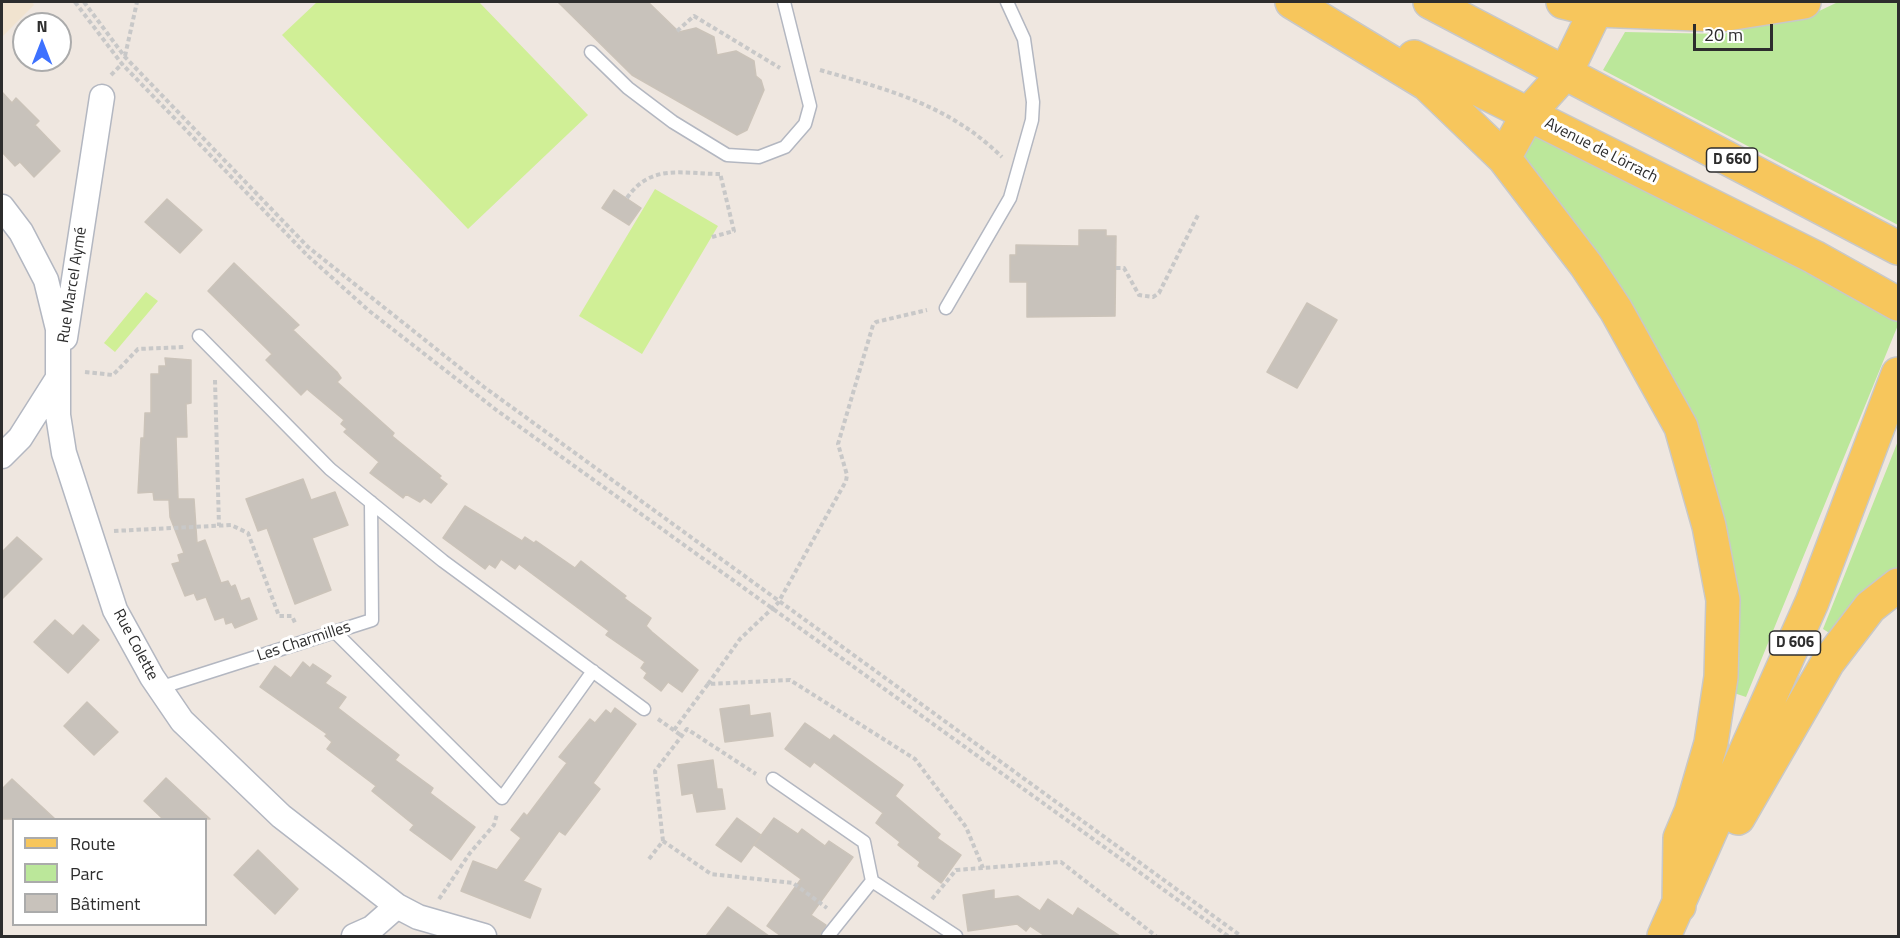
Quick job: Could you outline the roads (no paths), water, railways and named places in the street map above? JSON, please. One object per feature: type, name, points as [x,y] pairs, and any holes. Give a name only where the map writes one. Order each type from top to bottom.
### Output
[{"type":"main road","points":[[1292,2],[1427,84],[1504,158],[1586,265],[1616,310],[1681,427],[1709,526],[1723,600],[1721,677],[1711,743],[1691,812],[1680,838],[1679,906]]},
{"type":"main road","name":"Avenue de Lörrach","points":[[1302,2],[1814,257],[1899,304]]},
{"type":"main road","name":"D 660","points":[[1430,2],[1899,248]]},
{"type":"main road","points":[[1563,2],[1596,10],[1721,15],[1804,2]]},
{"type":"main road","points":[[1504,158],[1528,114],[1566,72],[1596,10]]},
{"type":"main road","name":"D 606","points":[[1664,936],[1698,864],[1812,602],[1899,374]]},
{"type":"main road","points":[[1698,864],[1729,834],[1828,662],[1870,607],[1899,585]]},
{"type":"street","name":"Rue Marcel Aymé","points":[[2,456],[20,438],[59,377],[102,97]]},
{"type":"street","name":"Rue Colette","points":[[2,207],[21,232],[46,280],[58,329],[60,425],[64,453],[77,498],[116,610],[159,688],[182,721],[281,816],[397,906],[426,919],[484,936]]},
{"type":"street","points":[[354,936],[372,928],[397,906]]},
{"type":"lane","points":[[591,52],[628,88],[673,122],[727,155],[759,157],[785,147],[805,124],[810,106],[784,2]]},
{"type":"lane","points":[[946,308],[1010,198],[1032,120],[1033,102],[1024,39],[1007,2]]},
{"type":"lane","points":[[200,336],[330,469],[443,561],[644,709]]},
{"type":"lane","name":"Les Charmilles","points":[[159,688],[372,620],[371,502]]},
{"type":"lane","points":[[335,632],[502,798],[593,671]]},
{"type":"lane","points":[[773,779],[864,842],[872,881],[956,936]]},
{"type":"lane","points":[[828,936],[872,881]]}]
